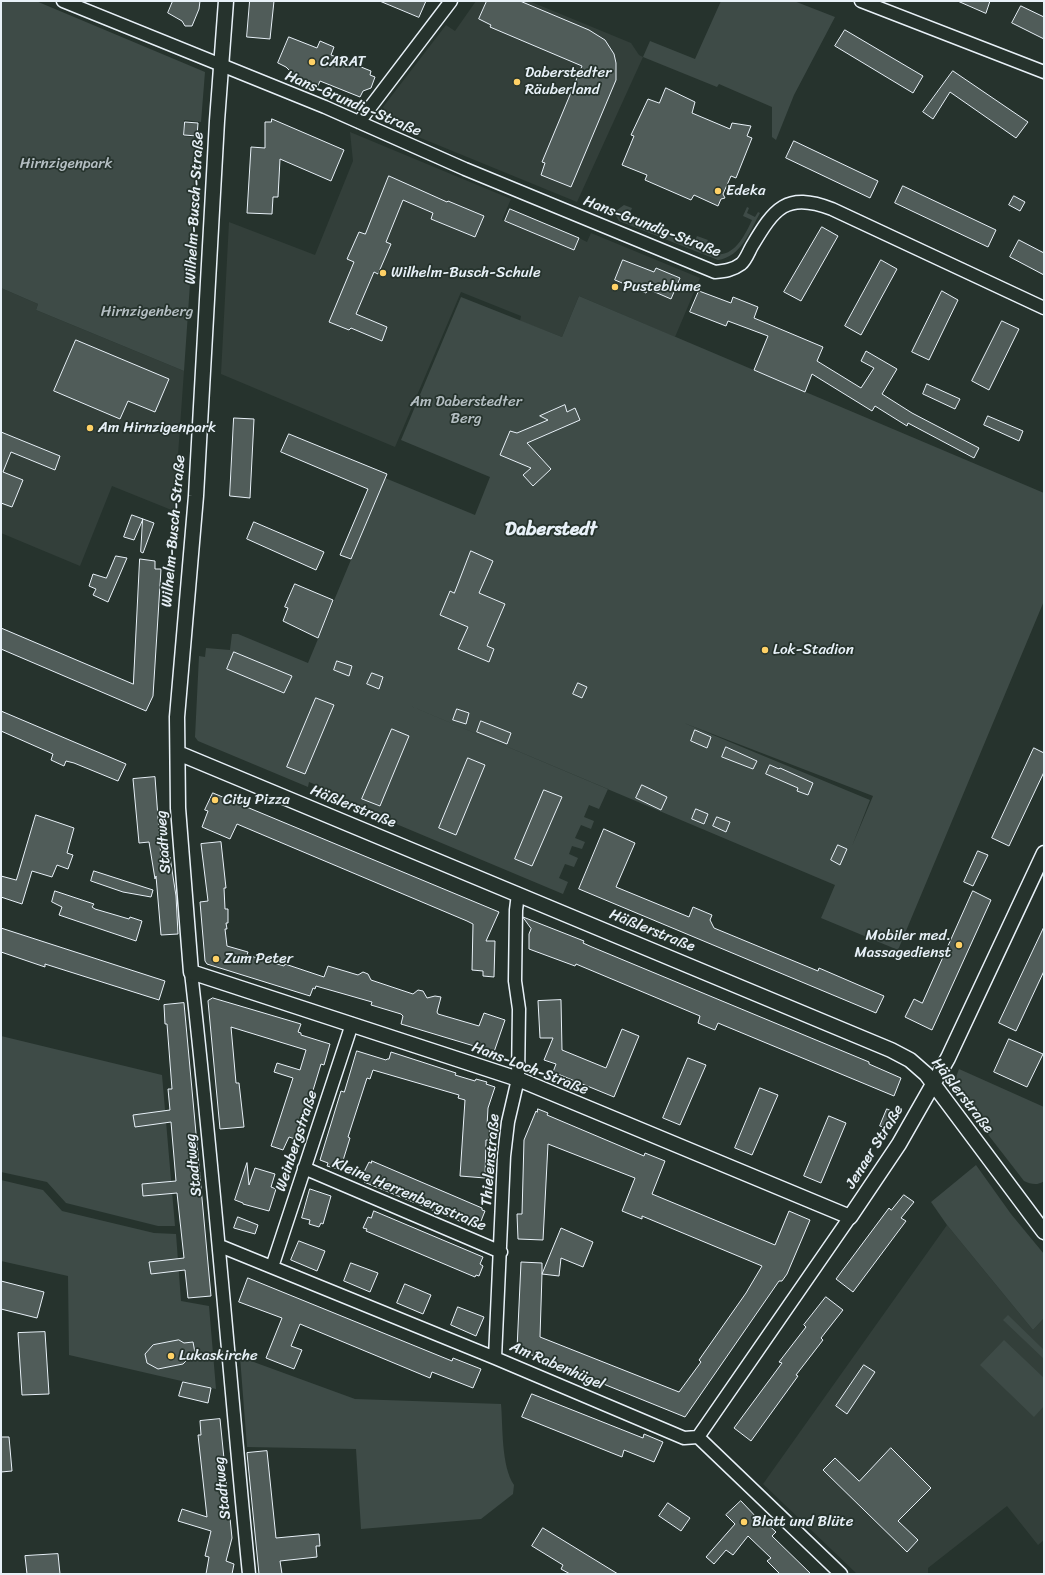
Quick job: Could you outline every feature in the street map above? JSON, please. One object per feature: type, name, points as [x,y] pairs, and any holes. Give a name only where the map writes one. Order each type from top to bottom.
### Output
[{"type":"street","name":"Hans-Grundig-Straße","points":[[62,1],[359,122],[465,169],[715,272],[727,271],[742,263],[770,217],[781,208],[792,203],[806,201],[832,208],[1044,308]]},
{"type":"street","name":"Wilhelm-Busch-Straße","points":[[178,753],[177,718],[196,488],[216,128],[226,1]]},
{"type":"street","points":[[359,122],[451,1]]},
{"type":"street","points":[[860,1],[1044,72]]},
{"type":"street","name":"Häßlerstraße","points":[[178,753],[891,1050],[910,1060],[934,1084],[1044,1232]]},
{"type":"street","name":"Stadtweg","points":[[178,753],[178,808],[191,972],[220,1246],[231,1394],[249,1574]]},
{"type":"street","name":"Jenaer Straße","points":[[698,1437],[899,1144],[948,1058],[1044,853]]},
{"type":"street","name":"Thielenstraße","points":[[495,1358],[507,1129],[518,1079],[519,1009],[515,973],[516,910],[518,894]]},
{"type":"street","name":"Hans-Loch-Straße","points":[[191,972],[518,1079],[850,1217]]},
{"type":"street","name":"Weinbergstraße","points":[[272,1267],[352,1024]]},
{"type":"street","name":"Kleine Herrenbergstraße","points":[[304,1168],[501,1252]]},
{"type":"street","name":"Am Rabenhügel","points":[[220,1246],[495,1358],[684,1438],[698,1437]]},
{"type":"street","points":[[698,1437],[841,1574]]},
{"type":"shaded area","name":"Daberstedter Räuberland","points":[[476,1],[529,1],[631,43],[639,55],[643,57],[577,202],[389,125],[383,107],[446,25],[455,31]]},
{"type":"shaded area","name":"Wilhelm-Busch-Schule","points":[[350,132],[511,199],[502,220],[574,250],[579,238],[587,242],[591,233],[700,278],[675,337],[579,296],[562,337],[520,321],[521,316],[461,292],[395,447],[221,374],[229,222],[315,255],[353,161]]},
{"type":"shaded area","name":"Am Hirnzigenpark","points":[[1,288],[38,304],[36,310],[184,371],[174,511],[112,486],[80,566],[1,533]]},
{"type":"shaded area","points":[[947,1225],[1033,1330],[1044,1318],[1044,1540],[1038,1545],[1007,1506],[928,1568],[928,1574],[857,1574],[763,1484]]},
{"type":"green space","points":[[1,1],[36,1],[205,72],[201,122],[184,120],[183,136],[200,138],[184,371],[36,310],[38,304],[1,288]]},
{"type":"green space","points":[[721,1],[794,1],[835,17],[794,95],[776,140],[772,137],[772,107],[719,84],[717,87],[643,57],[650,41],[695,59]]},
{"type":"green space","points":[[624,205],[632,208],[628,218],[693,245],[697,236],[708,240],[704,249],[716,254],[729,252],[739,243],[747,231],[752,220],[743,216],[747,207],[749,208],[747,213],[755,217],[758,212],[760,213],[739,249],[726,258],[718,260],[619,221],[616,216],[617,210]]},
{"type":"green space","name":"Am Daberstedter Berg","points":[[579,296],[1044,493],[1044,601],[898,950],[821,918],[835,885],[608,789],[599,809],[589,805],[584,817],[594,821],[591,829],[581,825],[575,838],[585,842],[582,849],[572,846],[569,854],[578,858],[574,867],[565,864],[559,878],[568,882],[563,894],[320,792],[321,787],[309,782],[308,787],[198,741],[195,737],[199,656],[205,657],[206,648],[230,650],[232,634],[238,634],[308,663],[385,478],[475,515],[490,477],[401,440],[461,297],[562,337]],"holes":[[[684,723],[873,796],[852,846],[870,800]]]},
{"type":"green space","points":[[1,1036],[162,1075],[175,1226],[158,1226],[66,1203],[47,1182],[1,1172]]},
{"type":"green space","points":[[959,1069],[1044,1107],[1044,1181],[1039,1184],[1034,1184],[1024,1181],[952,1088]]},
{"type":"green space","points":[[976,1165],[1011,1214],[1044,1254],[1044,1318],[1033,1330],[947,1225],[931,1202]]},
{"type":"green space","points":[[1,1180],[43,1190],[62,1211],[154,1233],[176,1234],[181,1301],[209,1306],[216,1389],[69,1355],[68,1276],[1,1261]]},
{"type":"green space","points":[[1008,1315],[1044,1350],[1044,1359],[1003,1320]]},
{"type":"green space","points":[[1004,1340],[1044,1378],[1044,1406],[1034,1417],[980,1365]]},
{"type":"green space","points":[[240,1357],[355,1399],[501,1404],[505,1457],[510,1477],[514,1485],[513,1494],[481,1519],[361,1529],[356,1449],[247,1447]]},
{"type":"building","points":[[173,1],[200,1],[199,9],[192,26],[185,26],[182,21],[168,13]]},
{"type":"building","points":[[250,1],[274,1],[270,39],[247,37]]},
{"type":"building","points":[[380,1],[426,1],[419,17]]},
{"type":"building","points":[[487,1],[520,1],[589,30],[605,40],[614,54],[616,63],[616,80],[571,187],[541,175],[545,163],[542,162],[582,66],[490,27],[491,25],[479,19]]},
{"type":"building","points":[[958,1],[990,1],[986,13]]},
{"type":"building","points":[[1021,6],[1044,17],[1044,39],[1012,23]]},
{"type":"building","points":[[845,30],[923,76],[913,93],[835,46]]},
{"type":"building","points":[[289,37],[317,48],[320,41],[334,47],[331,55],[371,71],[370,75],[375,77],[371,88],[363,91],[360,97],[320,81],[317,88],[300,81],[286,67],[278,63]]},
{"type":"building","points":[[953,71],[1028,122],[1016,138],[950,92],[933,119],[923,112]]},
{"type":"building","points":[[666,88],[695,102],[692,113],[730,129],[732,123],[751,126],[747,136],[752,138],[736,178],[731,176],[723,194],[725,198],[721,199],[718,206],[694,195],[691,200],[645,180],[647,175],[622,165],[634,136],[631,135],[648,99],[659,103]]},
{"type":"building","points":[[272,119],[344,150],[331,181],[280,159],[278,197],[273,197],[272,214],[247,213],[251,147],[265,148],[265,122],[271,122]]},
{"type":"building","points":[[185,122],[198,123],[197,136],[184,135]]},
{"type":"building","points":[[794,141],[878,181],[870,198],[786,158]]},
{"type":"building","points":[[389,176],[447,202],[448,201],[484,216],[475,237],[431,219],[433,213],[403,200],[386,242],[391,244],[378,274],[374,272],[356,314],[387,327],[382,341],[351,328],[349,330],[329,322],[354,262],[347,259],[359,232],[365,234]]},
{"type":"building","points":[[903,186],[996,230],[988,247],[895,203]]},
{"type":"building","points":[[1014,196],[1025,202],[1020,211],[1009,205]]},
{"type":"building","points":[[510,209],[579,238],[574,250],[505,221]]},
{"type":"building","points":[[822,227],[838,236],[801,301],[784,292]]},
{"type":"building","points":[[1019,240],[1044,253],[1044,275],[1010,257]]},
{"type":"building","points":[[623,260],[654,272],[656,268],[680,278],[671,299],[648,289],[646,293],[615,280]]},
{"type":"building","points":[[881,260],[897,269],[861,335],[845,326]]},
{"type":"building","points":[[699,291],[731,303],[733,297],[758,307],[754,318],[823,347],[817,361],[861,388],[874,368],[861,361],[866,351],[897,369],[882,394],[912,413],[979,448],[974,458],[908,423],[907,426],[875,406],[872,411],[812,374],[805,392],[754,370],[768,336],[728,321],[726,326],[690,312]]},
{"type":"building","points":[[942,291],[958,300],[929,360],[912,352]]},
{"type":"building","points":[[1002,321],[1019,329],[989,390],[972,381]]},
{"type":"building","points":[[76,340],[169,379],[155,412],[128,401],[120,419],[54,391]]},
{"type":"building","points":[[927,384],[960,399],[955,409],[923,394]]},
{"type":"building","points":[[565,405],[567,412],[575,408],[580,420],[527,443],[551,469],[533,486],[523,475],[531,468],[500,455],[510,431],[517,433],[548,420],[540,416]]},
{"type":"building","points":[[988,416],[1023,431],[1019,441],[984,425]]},
{"type":"building","points":[[234,418],[254,419],[250,498],[230,496]]},
{"type":"building","points":[[1,432],[60,456],[55,470],[11,452],[3,472],[23,480],[12,507],[1,503]]},
{"type":"building","points":[[289,434],[387,474],[351,559],[340,555],[368,489],[281,452]]},
{"type":"building","points":[[132,515],[143,519],[134,540],[124,537]]},
{"type":"building","points":[[143,519],[154,523],[143,553],[141,552]]},
{"type":"building","points":[[254,522],[324,552],[316,570],[247,539]]},
{"type":"building","points":[[471,551],[493,561],[479,593],[505,604],[487,646],[494,649],[489,662],[458,649],[468,627],[440,615],[450,591],[454,593]]},
{"type":"building","points":[[116,556],[127,558],[108,602],[93,595],[96,589],[89,586],[93,574],[106,578]]},
{"type":"building","points":[[140,559],[155,561],[155,569],[161,569],[153,696],[146,711],[1,649],[1,628],[133,684]]},
{"type":"building","points":[[295,584],[333,600],[318,638],[283,621],[288,608],[285,607]]},
{"type":"building","points":[[234,652],[292,676],[284,693],[227,669]]},
{"type":"building","points":[[337,661],[352,666],[349,676],[334,670]]},
{"type":"building","points":[[372,673],[383,677],[379,689],[367,684]]},
{"type":"building","points":[[578,683],[587,687],[582,698],[573,694]]},
{"type":"building","points":[[316,698],[334,705],[305,774],[287,767]]},
{"type":"building","points":[[457,709],[469,713],[466,724],[453,720]]},
{"type":"building","points":[[1,711],[126,764],[118,781],[74,763],[66,761],[64,766],[51,760],[53,754],[1,731]]},
{"type":"building","points":[[481,721],[511,733],[507,744],[477,732]]},
{"type":"building","points":[[392,729],[409,736],[380,806],[362,799]]},
{"type":"building","points":[[695,730],[711,737],[707,748],[691,741]]},
{"type":"building","points":[[726,747],[757,761],[753,769],[722,757]]},
{"type":"building","points":[[1034,748],[1044,753],[1044,772],[1009,846],[992,838]]},
{"type":"building","points":[[468,758],[485,765],[456,835],[439,828]]},
{"type":"building","points":[[770,765],[813,783],[808,795],[797,791],[798,788],[766,774]]},
{"type":"building","points":[[155,777],[161,858],[170,857],[176,896],[178,934],[161,935],[156,876],[155,879],[149,842],[139,843],[133,779]]},
{"type":"building","points":[[642,785],[667,797],[661,810],[636,798]]},
{"type":"building","points":[[544,790],[562,797],[532,866],[515,859]]},
{"type":"building","points":[[213,793],[499,912],[486,941],[495,941],[494,977],[483,976],[483,971],[472,970],[473,924],[237,824],[230,839],[202,827],[208,811],[205,810]]},
{"type":"building","points":[[696,809],[708,814],[704,824],[692,819]]},
{"type":"building","points":[[36,815],[74,828],[67,853],[73,855],[68,869],[57,865],[52,877],[32,871],[22,904],[1,897],[1,876],[16,880]]},
{"type":"building","points":[[717,817],[730,822],[726,832],[713,826]]},
{"type":"building","points":[[604,829],[635,843],[616,887],[689,917],[693,907],[712,915],[710,920],[714,928],[818,971],[819,968],[884,996],[876,1013],[579,889]]},
{"type":"building","points":[[221,842],[226,888],[224,888],[225,909],[228,909],[228,923],[226,923],[227,929],[225,929],[227,946],[248,952],[247,955],[284,966],[285,964],[324,977],[328,966],[358,975],[363,972],[368,974],[371,980],[413,994],[418,990],[423,991],[427,998],[435,996],[441,997],[437,1012],[438,1014],[479,1026],[484,1013],[505,1020],[494,1052],[401,1024],[403,1016],[401,1014],[371,1005],[372,1002],[316,986],[315,989],[313,988],[310,996],[207,964],[205,961],[200,902],[208,901],[201,844]]},
{"type":"building","points":[[838,845],[847,849],[840,865],[831,860]]},
{"type":"building","points":[[978,851],[988,855],[973,886],[964,882]]},
{"type":"building","points":[[94,871],[153,890],[151,897],[123,892],[91,881]]},
{"type":"building","points":[[55,891],[94,904],[92,907],[95,909],[129,919],[130,917],[142,921],[136,941],[59,915],[62,907],[52,902]]},
{"type":"building","points":[[973,891],[991,900],[932,1030],[905,1017],[914,999],[922,1003]]},
{"type":"building","points":[[523,917],[584,941],[583,943],[592,947],[869,1062],[869,1064],[901,1078],[894,1096],[718,1023],[715,1030],[698,1023],[700,1016],[576,964],[575,966],[529,949],[529,934],[531,929]]},
{"type":"building","points":[[1044,927],[1044,971],[1016,1031],[999,1023]]},
{"type":"building","points":[[1,928],[165,981],[159,1000],[45,964],[45,967],[1,952]]},
{"type":"building","points":[[213,998],[301,1024],[298,1032],[301,1033],[301,1035],[330,1044],[324,1065],[321,1064],[298,1140],[289,1137],[283,1150],[271,1146],[293,1078],[274,1072],[277,1063],[300,1070],[306,1050],[231,1027],[236,1083],[239,1083],[244,1127],[220,1129],[208,1001]]},
{"type":"building","points":[[561,1000],[562,1050],[606,1068],[622,1029],[639,1036],[614,1097],[553,1072],[556,1064],[544,1060],[553,1038],[540,1038],[538,1001]]},
{"type":"building","points":[[184,1003],[211,1296],[188,1298],[185,1270],[151,1274],[149,1262],[184,1258],[177,1193],[143,1196],[142,1184],[176,1181],[171,1122],[135,1127],[133,1115],[170,1110],[168,1089],[172,1089],[164,1005]]},
{"type":"building","points":[[1009,1039],[1043,1054],[1027,1087],[994,1072]]},
{"type":"building","points":[[357,1051],[386,1060],[389,1059],[391,1052],[456,1073],[455,1075],[475,1081],[476,1079],[487,1082],[486,1084],[495,1087],[488,1108],[487,1126],[490,1127],[489,1140],[486,1140],[485,1178],[460,1176],[465,1100],[458,1098],[459,1095],[373,1070],[370,1079],[367,1078],[348,1137],[350,1138],[341,1167],[339,1166],[338,1169],[327,1166],[328,1163],[320,1160],[341,1091],[344,1092]]},
{"type":"building","points":[[688,1058],[706,1065],[680,1125],[663,1118]]},
{"type":"building","points":[[760,1088],[778,1095],[752,1155],[735,1148]]},
{"type":"building","points":[[538,1109],[548,1113],[547,1115],[644,1156],[645,1153],[665,1161],[652,1194],[775,1245],[789,1211],[810,1220],[787,1274],[782,1281],[779,1281],[685,1417],[517,1349],[521,1262],[542,1263],[540,1337],[679,1392],[701,1362],[699,1360],[746,1293],[762,1266],[642,1216],[642,1219],[622,1211],[635,1178],[548,1144],[543,1240],[518,1239],[517,1214],[522,1214],[524,1140]]},
{"type":"building","points":[[887,1109],[898,1114],[890,1130],[880,1126]]},
{"type":"building","points":[[829,1116],[846,1123],[821,1183],[804,1176]]},
{"type":"building","points":[[372,1161],[482,1208],[482,1210],[485,1211],[481,1221],[477,1220],[474,1227],[364,1182],[367,1174],[364,1172],[369,1162],[371,1163]]},
{"type":"building","points":[[247,1163],[249,1185],[255,1168],[275,1174],[271,1187],[276,1189],[269,1211],[243,1204],[235,1200]]},
{"type":"building","points":[[310,1189],[331,1196],[323,1224],[321,1223],[319,1227],[309,1224],[310,1220],[302,1218]]},
{"type":"building","points":[[904,1195],[914,1202],[901,1218],[906,1221],[853,1292],[836,1279],[889,1208],[891,1210]]},
{"type":"building","points":[[374,1211],[483,1257],[480,1264],[483,1266],[479,1276],[476,1275],[475,1277],[366,1231],[367,1229],[363,1228],[368,1217],[371,1218]]},
{"type":"building","points":[[238,1217],[258,1225],[255,1234],[234,1228]]},
{"type":"building","points":[[561,1228],[593,1242],[583,1267],[561,1258],[559,1276],[542,1274]]},
{"type":"building","points":[[299,1241],[325,1251],[317,1271],[291,1260]]},
{"type":"building","points":[[351,1263],[378,1273],[370,1292],[344,1281]]},
{"type":"building","points":[[248,1278],[452,1361],[453,1358],[481,1369],[473,1388],[432,1372],[430,1378],[300,1324],[291,1346],[302,1350],[294,1369],[266,1358],[282,1318],[239,1302]]},
{"type":"building","points":[[1,1281],[44,1292],[37,1318],[1,1309]]},
{"type":"building","points":[[405,1284],[431,1295],[423,1314],[397,1303]]},
{"type":"building","points":[[826,1297],[843,1310],[821,1338],[823,1340],[796,1375],[798,1376],[751,1441],[734,1428],[782,1363],[779,1362],[806,1327],[804,1325]]},
{"type":"building","points":[[458,1307],[484,1317],[476,1336],[451,1325]]},
{"type":"building","points":[[45,1332],[49,1394],[22,1395],[18,1333]]},
{"type":"building","name":"Lukaskirche","points":[[179,1340],[184,1343],[193,1342],[196,1358],[187,1360],[183,1364],[158,1369],[147,1363],[145,1354],[153,1345]]},
{"type":"building","points":[[864,1365],[875,1372],[847,1414],[836,1406]]},
{"type":"building","points":[[183,1382],[211,1388],[208,1403],[179,1396]]},
{"type":"building","points":[[532,1394],[643,1438],[644,1434],[663,1442],[654,1462],[624,1450],[622,1457],[522,1417]]},
{"type":"building","points":[[220,1419],[232,1538],[226,1561],[234,1564],[232,1574],[206,1574],[209,1557],[205,1556],[211,1531],[178,1521],[182,1509],[207,1517],[198,1435],[201,1435],[200,1421]]},
{"type":"building","points":[[1,1437],[9,1437],[12,1471],[1,1472]]},
{"type":"building","points":[[891,1448],[931,1488],[898,1521],[918,1540],[907,1552],[823,1470],[835,1458],[859,1481]]},
{"type":"building","points":[[267,1451],[276,1538],[319,1534],[320,1546],[316,1546],[317,1557],[280,1561],[282,1574],[259,1574],[247,1453]]},
{"type":"building","points":[[741,1501],[760,1521],[762,1519],[776,1532],[772,1536],[811,1574],[780,1574],[767,1561],[771,1558],[748,1536],[733,1555],[726,1550],[714,1564],[706,1557],[735,1524],[726,1515]]},
{"type":"building","points":[[668,1503],[690,1518],[681,1531],[659,1516]]},
{"type":"building","points":[[543,1528],[618,1574],[570,1574],[561,1569],[563,1565],[532,1546]]},
{"type":"building","points":[[58,1554],[60,1574],[27,1574],[25,1556]]},
{"type":"place","name":"CARAT","points":[[312,62]]},
{"type":"place","name":"Daberstedter Räuberland","points":[[517,82]]},
{"type":"place","name":"Edeka","points":[[718,191]]},
{"type":"place","name":"Wilhelm-Busch-Schule","points":[[383,273]]},
{"type":"place","name":"Pusteblume","points":[[615,287]]},
{"type":"place","name":"Am Hirnzigenpark","points":[[90,428]]},
{"type":"place","name":"Lok-Stadion","points":[[765,650]]},
{"type":"place","name":"City Pizza","points":[[215,800]]},
{"type":"place","name":"Mobiler med. Massagedienst","points":[[959,945]]},
{"type":"place","name":"Zum Peter","points":[[216,959]]},
{"type":"place","name":"Lukaskirche","points":[[171,1356]]},
{"type":"place","name":"Blatt und Blüte","points":[[744,1522]]},
{"type":"district","name":"Daberstedt","points":[[551,530]]},
{"type":"park label","name":"Hirnzigenpark","points":[[66,164]]},
{"type":"park label","name":"Hirnzigenberg","points":[[147,312]]}]
